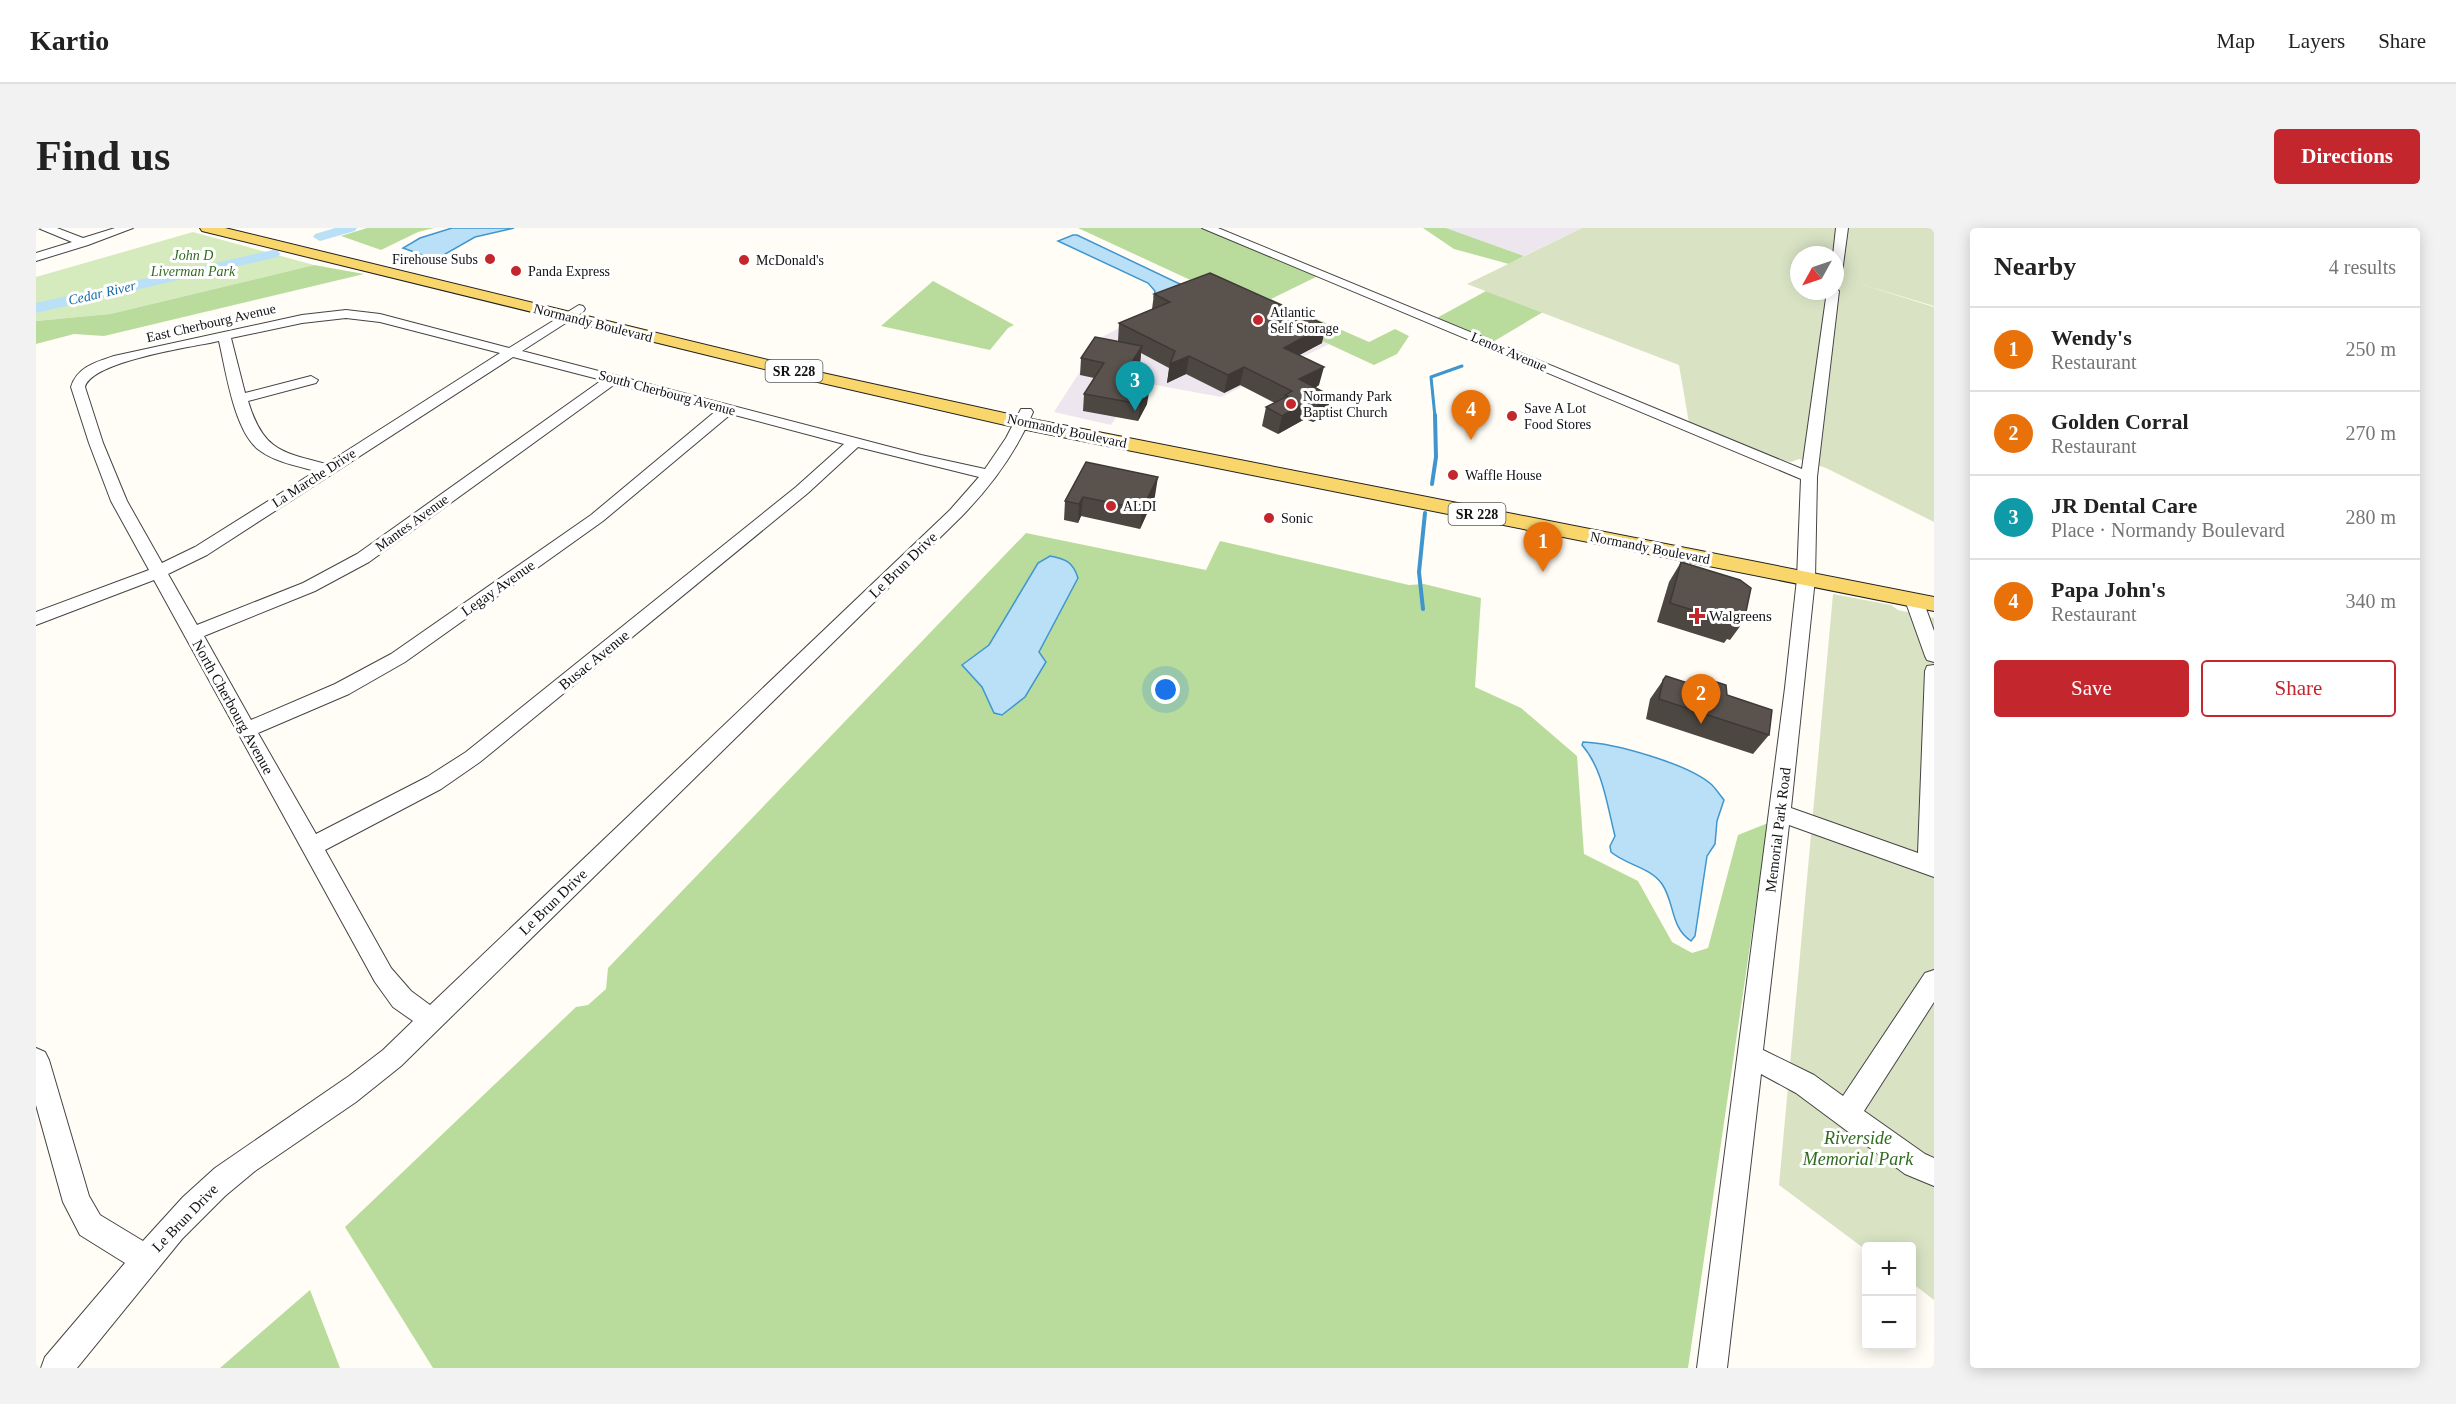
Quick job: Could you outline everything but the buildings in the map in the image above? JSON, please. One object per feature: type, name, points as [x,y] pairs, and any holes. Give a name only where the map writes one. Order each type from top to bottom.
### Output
[{"type":"main road","name":"Normandy Boulevard","points":[[207,228],[573,313]]},
{"type":"main road","points":[[219,228],[251,235],[266,233]]},
{"type":"main road","name":"Normandy Boulevard","points":[[243,228],[812,376],[1806,572],[1924,602]]},
{"type":"main road","name":"Normandy Boulevard","points":[[1806,572],[1934,590]]},
{"type":"street","points":[[44,228],[66,234],[84,243]]},
{"type":"street","points":[[36,257],[127,228]]},
{"type":"street","name":"Lenox Avenue","points":[[1208,228],[1809,477]]},
{"type":"street","points":[[1840,246],[1842,228]]},
{"type":"street","name":"Memorial Park Road","points":[[1712,1368],[1780,813],[1806,572],[1809,477],[1832,300]]},
{"type":"street","name":"La Marche Drive","points":[[36,618],[158,572],[201,551],[573,313]]},
{"type":"street","name":"South Cherbourg Avenue","points":[[346,315],[380,318],[920,459],[989,474]]},
{"type":"street","name":"East Cherbourg Avenue","points":[[87,374],[118,359],[302,319],[346,315]]},
{"type":"street","points":[[224,336],[250,428],[259,442],[282,455],[328,469]]},
{"type":"street","name":"North Cherbourg Avenue","points":[[87,374],[79,382],[78,387],[96,443],[119,501],[391,988],[402,999],[432,1020]]},
{"type":"street","name":"Mantes Avenue","points":[[193,634],[309,587],[363,558],[612,379]]},
{"type":"street","points":[[242,398],[311,380]]},
{"type":"street","name":"Legay Avenue","points":[[246,730],[342,688],[398,658],[597,518],[728,409]]},
{"type":"street","name":"Le Brun Drive","points":[[56,1368],[103,1315],[145,1259],[217,1184],[361,1084],[432,1020],[956,513],[989,474],[1024,417]]},
{"type":"street","name":"Busac Avenue","points":[[311,847],[434,783],[473,757],[802,490],[855,442]]},
{"type":"street","points":[[1924,602],[1934,656]]},
{"type":"street","points":[[1780,813],[1932,867],[1934,670]]},
{"type":"street","points":[[1847,1114],[1934,981]]},
{"type":"street","points":[[1750,1056],[1805,1084],[1915,1164],[1934,1172]]},
{"type":"street","points":[[36,1060],[77,1202],[90,1225],[145,1259]]},
{"type":"shaded area","points":[[1446,228],[1582,228],[1524,256]]},
{"type":"shaded area","points":[[1206,287],[1329,344],[1221,397],[1139,382],[1111,425],[1054,412],[1102,337],[1151,311]]},
{"type":"green space","points":[[367,228],[434,228],[418,232],[381,250],[341,236]]},
{"type":"green space","points":[[1078,228],[1203,228],[1318,276],[1271,299],[1369,342],[1395,329],[1409,336],[1397,354],[1374,365]]},
{"type":"green space","points":[[1423,228],[1446,228],[1524,256],[1509,264],[1454,249]]},
{"type":"green space","points":[[1582,228],[1934,228],[1934,306],[1857,283],[1934,307],[1934,522],[1826,468],[1799,459],[1791,462],[1774,458],[1689,423],[1679,365],[1467,284]]},
{"type":"green space","name":"John D Liverman Park","points":[[193,232],[314,265],[110,314],[36,321],[36,277]]},
{"type":"green space","points":[[314,265],[364,274],[104,336],[74,334],[36,344],[36,321],[110,314]]},
{"type":"green space","points":[[933,281],[1014,325],[1008,328],[990,350],[881,326]]},
{"type":"green space","points":[[1486,291],[1543,312],[1491,343],[1435,319]]},
{"type":"green space","points":[[1026,533],[1206,570],[1220,541],[1409,585],[1424,584],[1481,598],[1475,687],[1521,708],[1577,756],[1584,854],[1638,881],[1672,942],[1692,953],[1708,948],[1738,835],[1768,823],[1688,1368],[433,1368],[345,1227],[576,1007],[588,1005],[606,989],[608,968]],"holes":[[[1038,563],[1078,578],[1039,652],[1046,662],[1025,697],[1003,715],[994,713],[982,687],[963,664],[989,645]]]},
{"type":"green space","name":"Riverside Memorial Park","points":[[1833,594],[1891,605],[1898,610],[1934,618],[1934,1300],[1916,1286],[1916,1242],[1862,1242],[1862,1247],[1779,1185]]},
{"type":"green space","points":[[310,1290],[340,1368],[220,1368]]},
{"type":"water","points":[[452,228],[514,228],[475,237],[440,257],[428,257],[403,248],[420,238]]},
{"type":"water","points":[[1073,235],[1182,285],[1154,297],[1155,291],[1148,283],[1058,241]]},
{"type":"water","points":[[1050,556],[1068,562],[1074,568],[1078,578],[1039,652],[1046,662],[1025,697],[1002,715],[994,713],[982,687],[962,665],[989,645],[1038,563]]},
{"type":"water","points":[[1583,742],[1613,746],[1669,762],[1701,777],[1712,785],[1724,800],[1717,821],[1715,844],[1707,856],[1695,936],[1691,941],[1679,929],[1666,891],[1657,878],[1611,852],[1610,846],[1615,836],[1607,800],[1600,776],[1582,745]]},
{"type":"waterway","name":"Cedar River","points":[[320,237],[350,228]]},
{"type":"waterway","name":"Cedar River","points":[[36,308],[273,254]]},
{"type":"waterway","points":[[1435,417],[1431,377],[1462,366]]},
{"type":"waterway","points":[[1432,484],[1436,457],[1435,415]]},
{"type":"waterway","points":[[1423,609],[1419,572],[1425,513]]},
{"type":"place","name":"Firehouse Subs","points":[[490,259]]},
{"type":"place","name":"McDonald's","points":[[744,260]]},
{"type":"place","name":"Panda Express","points":[[516,271]]},
{"type":"place","name":"Atlantic Self Storage","points":[[1258,320]]},
{"type":"place","name":"Normandy Park Baptist Church","points":[[1291,404]]},
{"type":"place","name":"JR Dental Care","points":[[1135,411]]},
{"type":"place","name":"Save A Lot Food Stores","points":[[1512,416]]},
{"type":"place","name":"Papa John's","points":[[1471,440]]},
{"type":"place","name":"Waffle House","points":[[1453,475]]},
{"type":"place","name":"ALDI","points":[[1111,506]]},
{"type":"place","name":"Sonic","points":[[1269,518]]},
{"type":"place","name":"Wendy's","points":[[1543,572]]},
{"type":"place","name":"Walgreens","points":[[1697,616]]},
{"type":"place","name":"Golden Corral","points":[[1701,724]]}]
